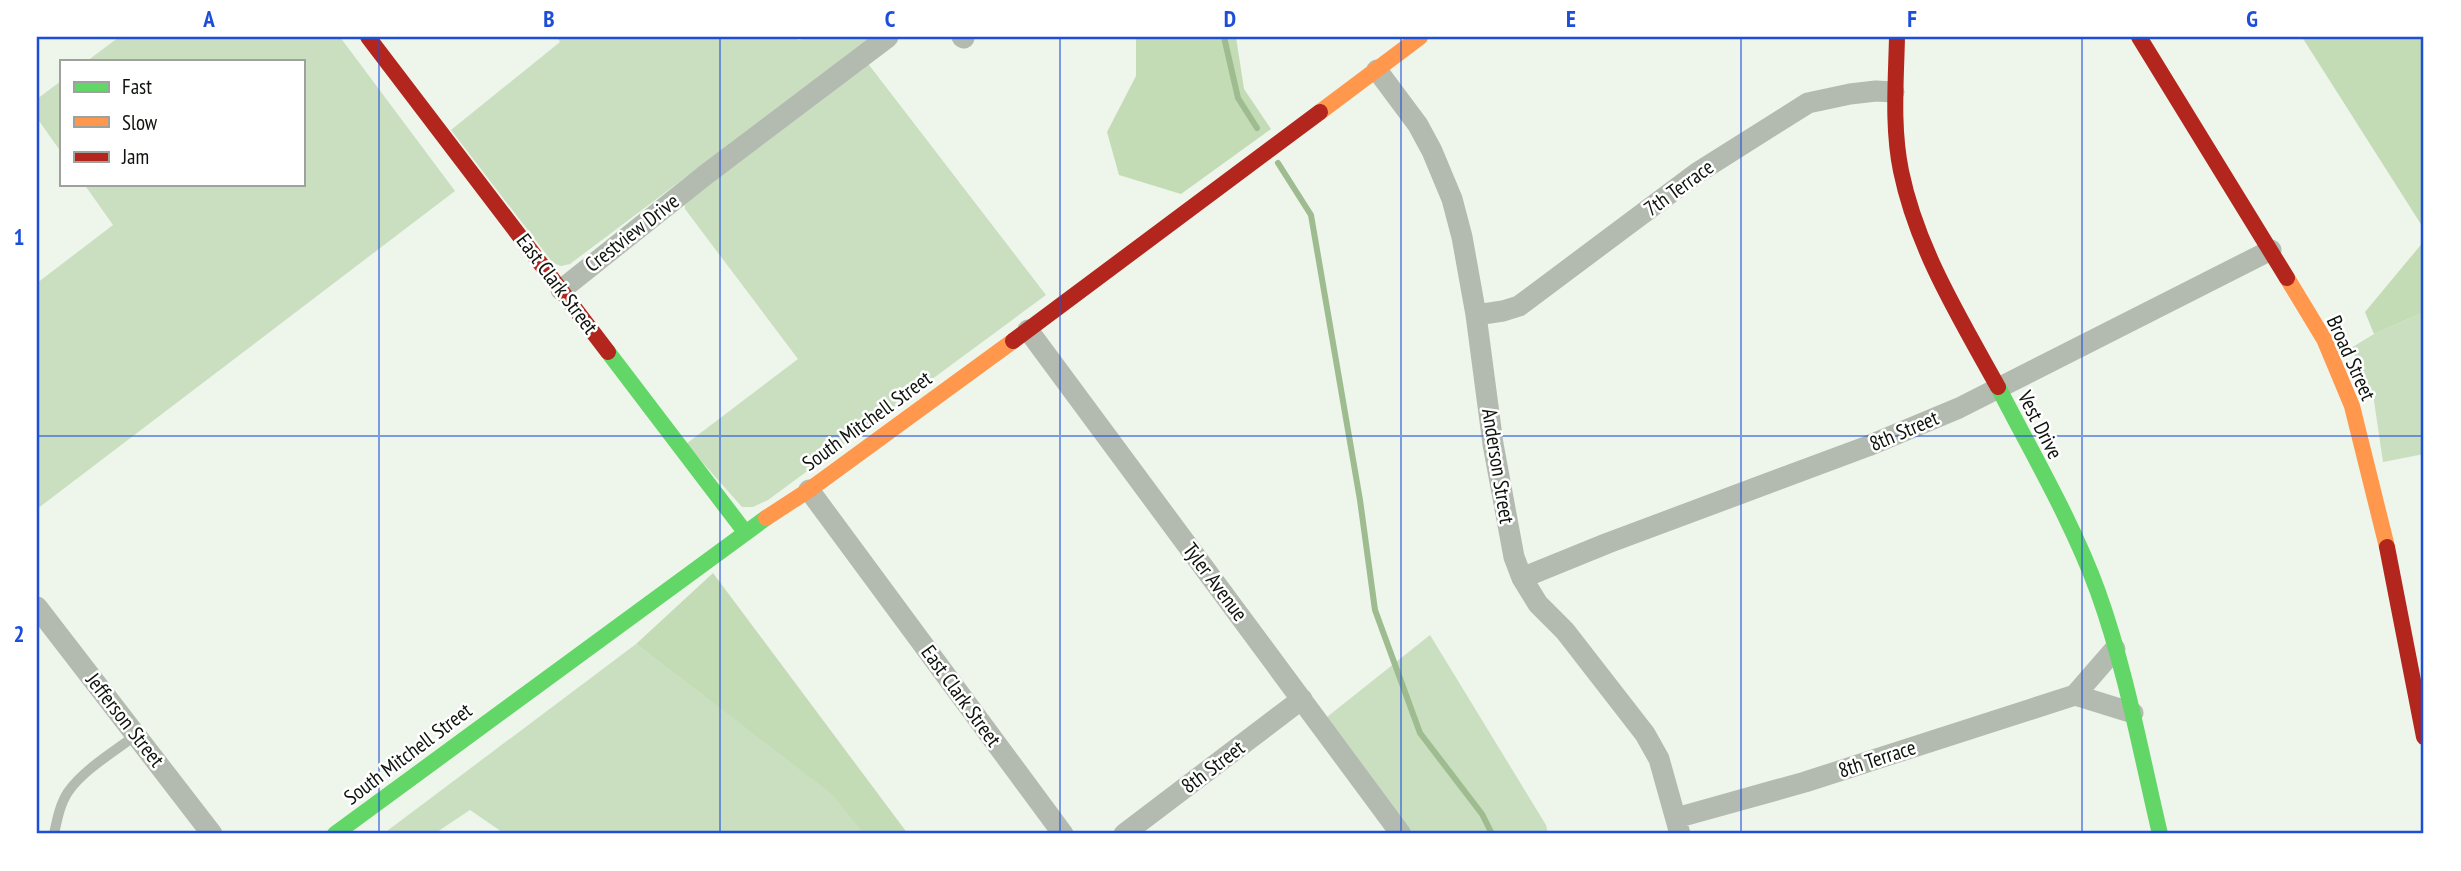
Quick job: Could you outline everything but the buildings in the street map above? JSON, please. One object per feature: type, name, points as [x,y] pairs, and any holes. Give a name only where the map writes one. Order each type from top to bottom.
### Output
[{"type":"street","name":"East Clark Street","points":[[368,37],[745,532]]},
{"type":"street","name":"Crestview Drive","points":[[561,290],[704,176],[888,37]]},
{"type":"street","name":"South Mitchell Street","points":[[335,834],[745,532],[809,490],[1028,330],[1420,37]]},
{"type":"street","name":"Vest Drive","points":[[1897,37],[1895,120],[1901,170],[1912,209],[1936,273],[2084,556],[2133,713],[2160,834]]},
{"type":"street","name":"Broad Street","points":[[2139,37],[2324,339],[2352,406],[2381,519],[2424,737]]},
{"type":"street","name":"Anderson Street","points":[[1377,70],[1418,125],[1452,199],[1476,315],[1493,444],[1514,557],[1522,578],[1538,604],[1565,631],[1645,734],[1659,759],[1678,826]]},
{"type":"street","name":"7th Terrace","points":[[1476,315],[1503,312],[1519,306],[1697,173],[1808,103],[1850,94],[1894,92]]},
{"type":"street","name":"8th Street","points":[[1522,578],[1868,446],[1959,408],[2271,250]]},
{"type":"street","name":"Tyler Avenue","points":[[1028,330],[1401,834]]},
{"type":"street","name":"East Clark Street","points":[[809,490],[1063,834]]},
{"type":"street","name":"Jefferson Street","points":[[37,607],[212,834]]},
{"type":"street","points":[[2115,649],[2076,695],[2133,713]]},
{"type":"street","name":"8th Terrace","points":[[1678,826],[2076,695]]},
{"type":"street","name":"8th Street","points":[[1124,834],[1302,699]]},
{"type":"lane","points":[[54,834],[58,815],[68,792],[94,766],[136,736]]},
{"type":"green space","points":[[119,37],[340,37],[455,191],[37,509],[37,283],[113,225],[85,186],[304,186],[304,60],[88,60]]},
{"type":"green space","points":[[557,37],[794,37],[798,40],[815,37],[872,37],[570,264],[561,266],[553,263],[451,130],[560,42]]},
{"type":"green space","points":[[1136,37],[1236,37],[1244,89],[1271,129],[1181,194],[1119,175],[1107,132],[1136,76]]},
{"type":"green space","points":[[2302,37],[2424,37],[2424,229]]},
{"type":"green space","points":[[866,61],[1046,295],[768,500],[753,507],[742,507],[686,444],[798,359],[685,209],[684,199]]},
{"type":"green space","points":[[60,82],[60,151],[37,118],[37,99]]},
{"type":"green space","points":[[2424,241],[2424,312],[2374,334],[2365,312]]},
{"type":"green space","points":[[2424,312],[2424,454],[2383,462],[2373,394],[2351,348],[2374,334]]},
{"type":"green space","points":[[713,573],[908,834],[863,834],[833,795],[636,644]]},
{"type":"green space","points":[[1430,635],[1546,825],[1548,834],[1414,834],[1327,717]]},
{"type":"green space","points":[[636,644],[834,795],[863,834],[505,834],[470,810],[434,834],[383,834]]},
{"type":"waterway","points":[[1224,37],[1238,98],[1257,128]]},
{"type":"waterway","points":[[1278,163],[1311,215],[1360,500],[1375,610],[1420,733],[1482,814],[1492,834]]},
{"type":"traffic: fast","points":[[608,352],[745,532]]},
{"type":"traffic: fast","points":[[1998,387],[2064,514],[2098,592],[2125,682],[2160,834]]},
{"type":"traffic: fast","points":[[335,834],[766,518]]},
{"type":"traffic: slow","points":[[1320,112],[1420,37]]},
{"type":"traffic: slow","points":[[2287,278],[2324,339],[2352,406],[2387,547]]},
{"type":"traffic: slow","points":[[766,518],[809,490],[1013,341]]},
{"type":"traffic: jam","points":[[368,37],[608,352]]},
{"type":"traffic: jam","points":[[1897,37],[1896,138],[1908,200],[1941,282],[1998,387]]},
{"type":"traffic: jam","points":[[2139,37],[2287,278]]},
{"type":"traffic: jam","points":[[1013,341],[1320,112]]},
{"type":"traffic: jam","points":[[2387,547],[2424,737]]}]
